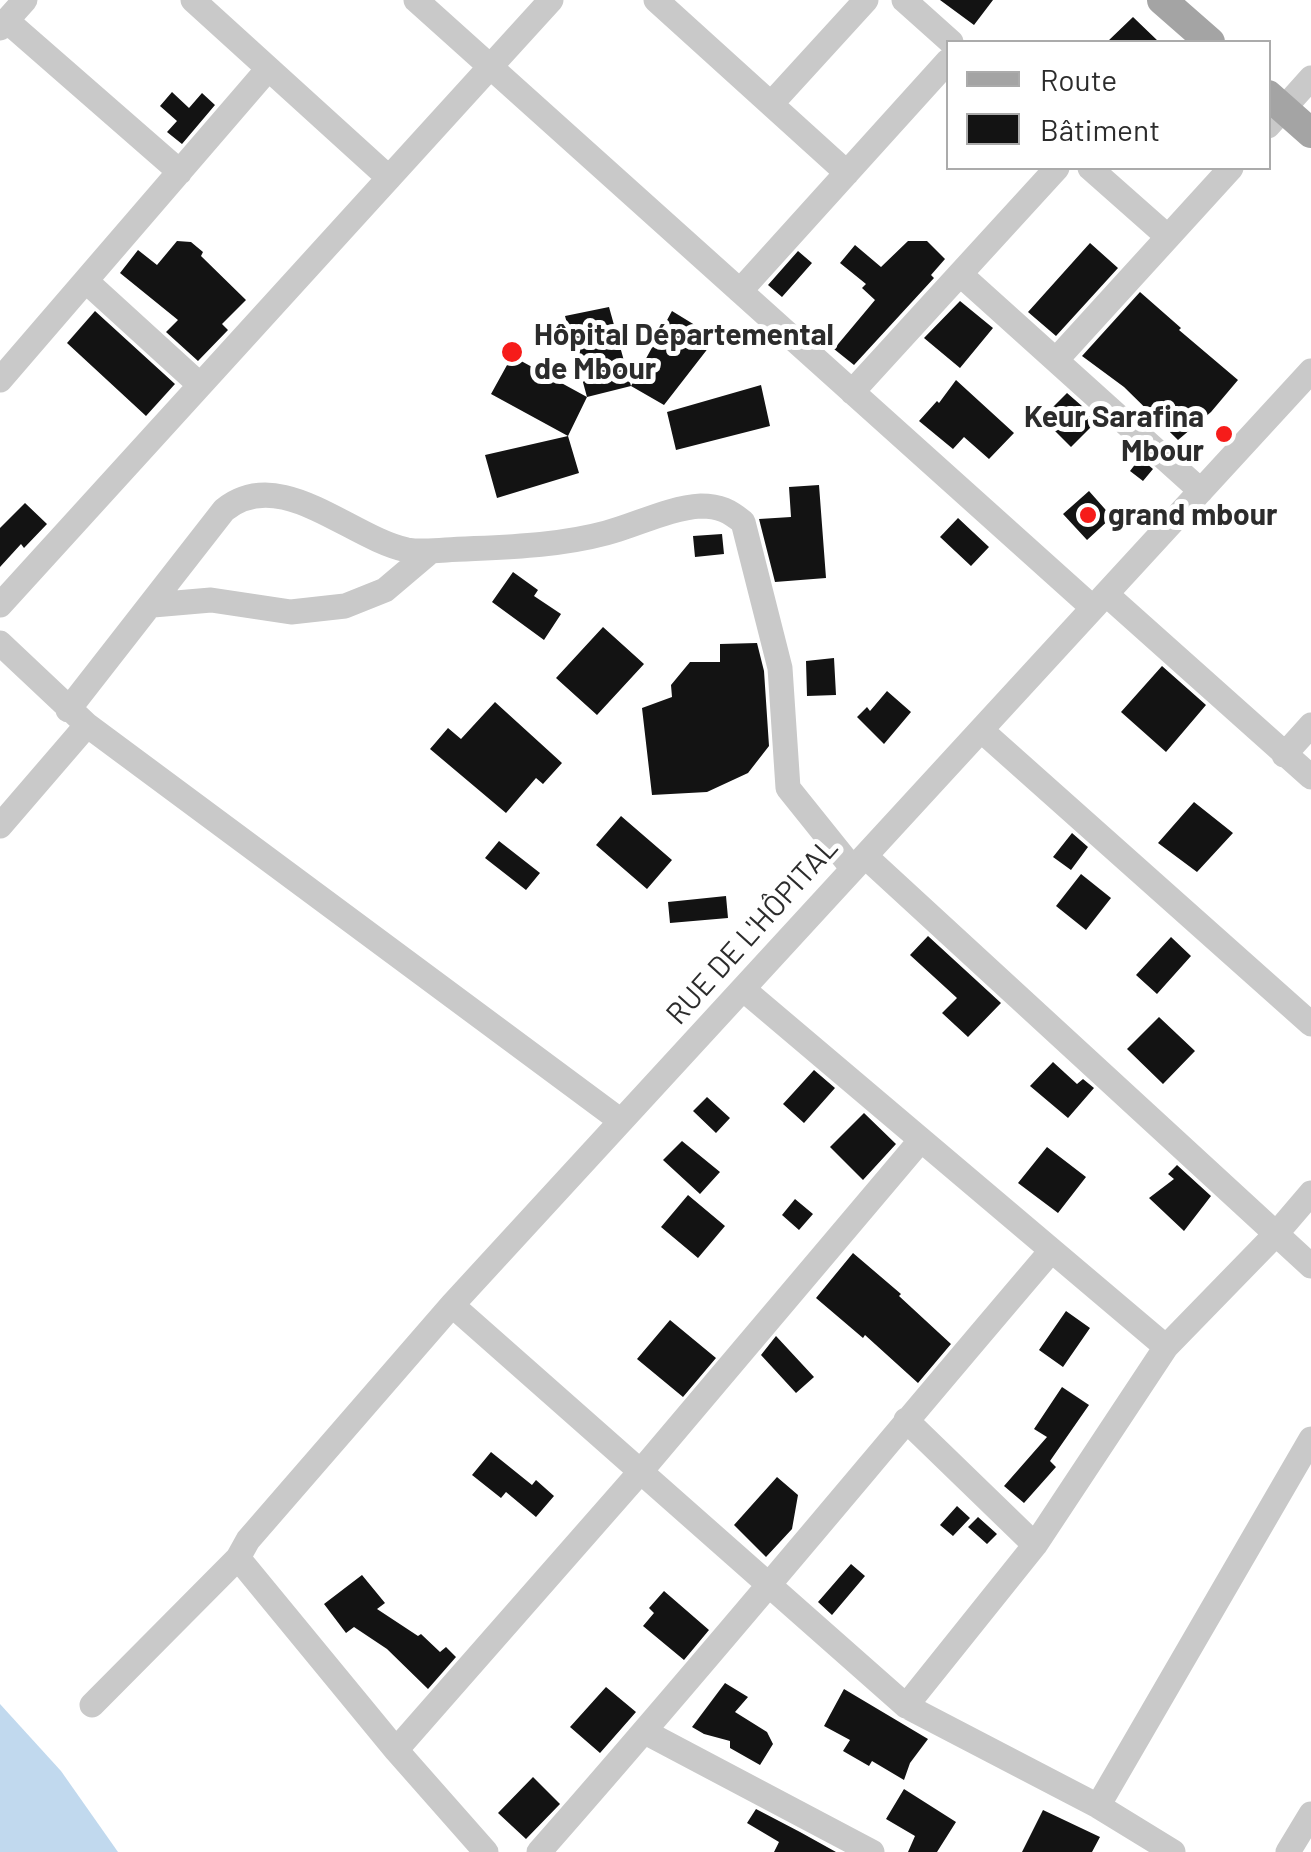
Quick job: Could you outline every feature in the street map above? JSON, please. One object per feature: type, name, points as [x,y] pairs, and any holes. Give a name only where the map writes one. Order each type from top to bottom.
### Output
[{"type":"main road","points":[[1162,0],[1208,40]]},
{"type":"main road","points":[[1274,110],[1311,132]]},
{"type":"street","points":[[25,0],[4,24],[180,172]]},
{"type":"street","points":[[193,0],[388,178]]},
{"type":"street","points":[[416,0],[852,392],[1311,777]]},
{"type":"street","points":[[0,605],[551,0]]},
{"type":"street","points":[[771,104],[866,0]]},
{"type":"street","points":[[904,0],[949,40]]},
{"type":"street","points":[[666,3],[847,172]]},
{"type":"street","points":[[740,291],[946,64]]},
{"type":"street","points":[[0,380],[268,69]]},
{"type":"street","points":[[1274,110],[1311,78]]},
{"type":"street","points":[[852,392],[1055,170]]},
{"type":"street","points":[[1092,170],[1168,238]]},
{"type":"street","points":[[1056,360],[1229,170]]},
{"type":"street","points":[[960,274],[1201,491]]},
{"type":"street","points":[[86,282],[200,384]]},
{"type":"street","name":"RUE DE L'HÔPITAL","points":[[92,1705],[243,1549],[452,1305],[1099,601],[1307,384]]},
{"type":"street","points":[[0,826],[153,605],[224,510],[238,498],[261,493],[290,498],[406,550],[431,551],[546,544],[605,534],[669,512],[700,506],[725,508],[743,522],[780,668],[788,788],[859,862],[1311,1266]]},
{"type":"street","points":[[153,605],[211,600],[291,612],[345,606],[385,590],[431,551]]},
{"type":"street","points":[[185,563],[211,600]]},
{"type":"street","points":[[0,643],[78,718],[621,1122]]},
{"type":"street","points":[[1284,755],[1311,725]]},
{"type":"street","points":[[981,730],[1311,1024]]},
{"type":"street","points":[[743,989],[1166,1347]]},
{"type":"street","points":[[396,1750],[641,1472],[920,1141]]},
{"type":"street","points":[[906,1706],[1035,1545],[1166,1347],[1276,1234],[1311,1192]]},
{"type":"street","points":[[539,1852],[645,1732],[1051,1250]]},
{"type":"street","points":[[452,1305],[906,1706],[1098,1806],[1172,1852]]},
{"type":"street","points":[[906,1420],[1035,1545]]},
{"type":"street","points":[[1098,1806],[1311,1439]]},
{"type":"street","points":[[243,1549],[396,1750],[486,1852]]},
{"type":"street","points":[[645,1732],[872,1852]]},
{"type":"street","points":[[1288,1852],[1311,1814]]},
{"type":"water","points":[[0,1704],[61,1771],[118,1852],[0,1852]]},
{"type":"building","points":[[940,0],[993,0],[974,25]]},
{"type":"building","points":[[1133,17],[1157,40],[1109,40]]},
{"type":"building","points":[[172,92],[189,108],[202,93],[215,105],[182,144],[167,132],[177,121],[160,106]]},
{"type":"building","points":[[177,241],[191,242],[203,252],[201,256],[246,300],[222,324],[228,330],[198,361],[166,332],[178,320],[120,273],[138,250],[157,265]]},
{"type":"building","points":[[908,241],[927,241],[945,259],[931,275],[934,278],[854,365],[834,349],[875,300],[862,288],[866,284],[840,263],[855,245],[881,267]]},
{"type":"building","points":[[1090,243],[1118,268],[1056,336],[1028,312]]},
{"type":"building","points":[[798,251],[812,263],[782,297],[768,285]]},
{"type":"building","points":[[1140,292],[1238,380],[1211,412],[1178,440],[1124,387],[1082,356]]},
{"type":"building","points":[[960,301],[993,328],[960,368],[924,338]]},
{"type":"building","points":[[609,307],[631,386],[587,397],[565,316]]},
{"type":"building","points":[[95,311],[175,384],[146,416],[67,343]]},
{"type":"building","points":[[672,311],[716,338],[664,405],[631,386]]},
{"type":"building","points":[[512,356],[587,397],[568,436],[491,394]]},
{"type":"building","points":[[956,380],[1014,433],[989,459],[964,437],[953,449],[919,421]]},
{"type":"building","points":[[761,385],[770,426],[676,450],[667,412]]},
{"type":"building","points":[[1067,393],[1098,420],[1071,447],[1042,418]]},
{"type":"building","points":[[568,436],[579,473],[497,498],[485,455]]},
{"type":"building","points":[[1140,458],[1153,469],[1143,481],[1130,471]]},
{"type":"building","points":[[819,485],[826,578],[775,582],[759,519],[791,517],[789,487]]},
{"type":"building","name":"grand mbour","points":[[1089,491],[1112,517],[1087,540],[1063,514]]},
{"type":"building","points":[[25,503],[47,524],[0,567],[0,528]]},
{"type":"building","points":[[958,518],[989,547],[971,566],[940,537]]},
{"type":"building","points":[[722,534],[724,554],[695,557],[693,536]]},
{"type":"building","points":[[513,572],[538,590],[534,596],[561,614],[544,640],[492,602]]},
{"type":"building","points":[[603,627],[644,664],[597,715],[556,678]]},
{"type":"building","points":[[757,643],[764,671],[769,746],[748,773],[707,792],[652,795],[642,708],[672,697],[671,685],[690,662],[720,662],[720,644]]},
{"type":"building","points":[[834,658],[836,695],[807,696],[806,661]]},
{"type":"building","points":[[1162,666],[1206,705],[1166,752],[1121,712]]},
{"type":"building","points":[[887,691],[911,712],[884,744],[857,717],[867,707],[870,711]]},
{"type":"building","points":[[495,702],[562,763],[543,784],[536,778],[506,813],[430,749],[448,728],[461,739]]},
{"type":"building","points":[[1194,802],[1233,833],[1197,872],[1158,843]]},
{"type":"building","points":[[621,816],[672,860],[647,889],[596,845]]},
{"type":"building","points":[[1072,833],[1088,847],[1071,870],[1053,857]]},
{"type":"building","points":[[499,841],[540,873],[526,890],[485,858]]},
{"type":"building","points":[[1081,874],[1111,898],[1086,930],[1056,906]]},
{"type":"building","points":[[726,896],[728,918],[670,923],[668,902]]},
{"type":"building","points":[[928,936],[1001,1003],[968,1037],[942,1013],[957,998],[910,955]]},
{"type":"building","points":[[1171,937],[1191,956],[1157,994],[1136,975]]},
{"type":"building","points":[[1159,1017],[1195,1051],[1163,1084],[1127,1049]]},
{"type":"building","points":[[1053,1062],[1077,1084],[1083,1079],[1094,1088],[1068,1118],[1030,1086]]},
{"type":"building","points":[[814,1070],[835,1088],[804,1123],[783,1104]]},
{"type":"building","points":[[707,1097],[730,1118],[716,1133],[693,1111]]},
{"type":"building","points":[[864,1113],[896,1144],[863,1180],[830,1147]]},
{"type":"building","points":[[682,1141],[720,1172],[700,1194],[663,1160]]},
{"type":"building","points":[[1047,1147],[1086,1177],[1058,1213],[1018,1183]]},
{"type":"building","points":[[1177,1165],[1211,1196],[1184,1231],[1149,1198],[1174,1179],[1168,1174]]},
{"type":"building","points":[[688,1195],[725,1226],[698,1258],[661,1227]]},
{"type":"building","points":[[795,1199],[813,1214],[799,1230],[782,1215]]},
{"type":"building","points":[[853,1253],[951,1344],[918,1383],[816,1298]]},
{"type":"building","points":[[1066,1311],[1090,1328],[1063,1367],[1039,1350]]},
{"type":"building","points":[[670,1320],[716,1358],[683,1397],[637,1359]]},
{"type":"building","points":[[776,1336],[814,1377],[796,1393],[761,1355]]},
{"type":"building","points":[[1062,1387],[1089,1405],[1050,1461],[1056,1467],[1024,1503],[1004,1486],[1047,1437],[1034,1429]]},
{"type":"building","points":[[491,1452],[532,1485],[536,1480],[554,1496],[536,1517],[506,1492],[501,1498],[472,1475]]},
{"type":"building","points":[[777,1477],[798,1495],[792,1529],[766,1557],[734,1525]]},
{"type":"building","points":[[957,1506],[970,1518],[953,1536],[940,1525]]},
{"type":"building","points":[[978,1517],[997,1534],[987,1544],[968,1527]]},
{"type":"building","points":[[851,1564],[865,1576],[832,1615],[818,1602]]},
{"type":"building","points":[[362,1575],[385,1603],[377,1609],[418,1636],[421,1634],[440,1652],[446,1647],[456,1657],[428,1689],[387,1649],[354,1627],[346,1633],[324,1604]]},
{"type":"building","points":[[664,1591],[709,1630],[684,1660],[643,1626],[654,1613],[649,1608]]},
{"type":"building","points":[[725,1683],[748,1697],[735,1712],[767,1732],[773,1744],[760,1765],[730,1748],[730,1741],[692,1727]]},
{"type":"building","points":[[606,1687],[636,1712],[600,1753],[570,1727]]},
{"type":"building","points":[[844,1689],[928,1739],[910,1763],[904,1780],[872,1761],[869,1766],[843,1751],[850,1740],[824,1726]]},
{"type":"building","points":[[533,1777],[560,1804],[526,1839],[498,1813]]},
{"type":"building","points":[[904,1789],[956,1822],[937,1852],[908,1852],[915,1836],[886,1819]]},
{"type":"building","points":[[756,1809],[836,1852],[774,1852],[779,1842],[747,1823]]},
{"type":"building","points":[[1043,1810],[1100,1837],[1092,1852],[1022,1852]]},
{"type":"place","name":"Hôpital Départemental de Mbour","points":[[512,352]]},
{"type":"place","name":"Keur Sarafina Mbour","points":[[1224,434]]},
{"type":"place","name":"grand mbour","points":[[1088,515]]}]
